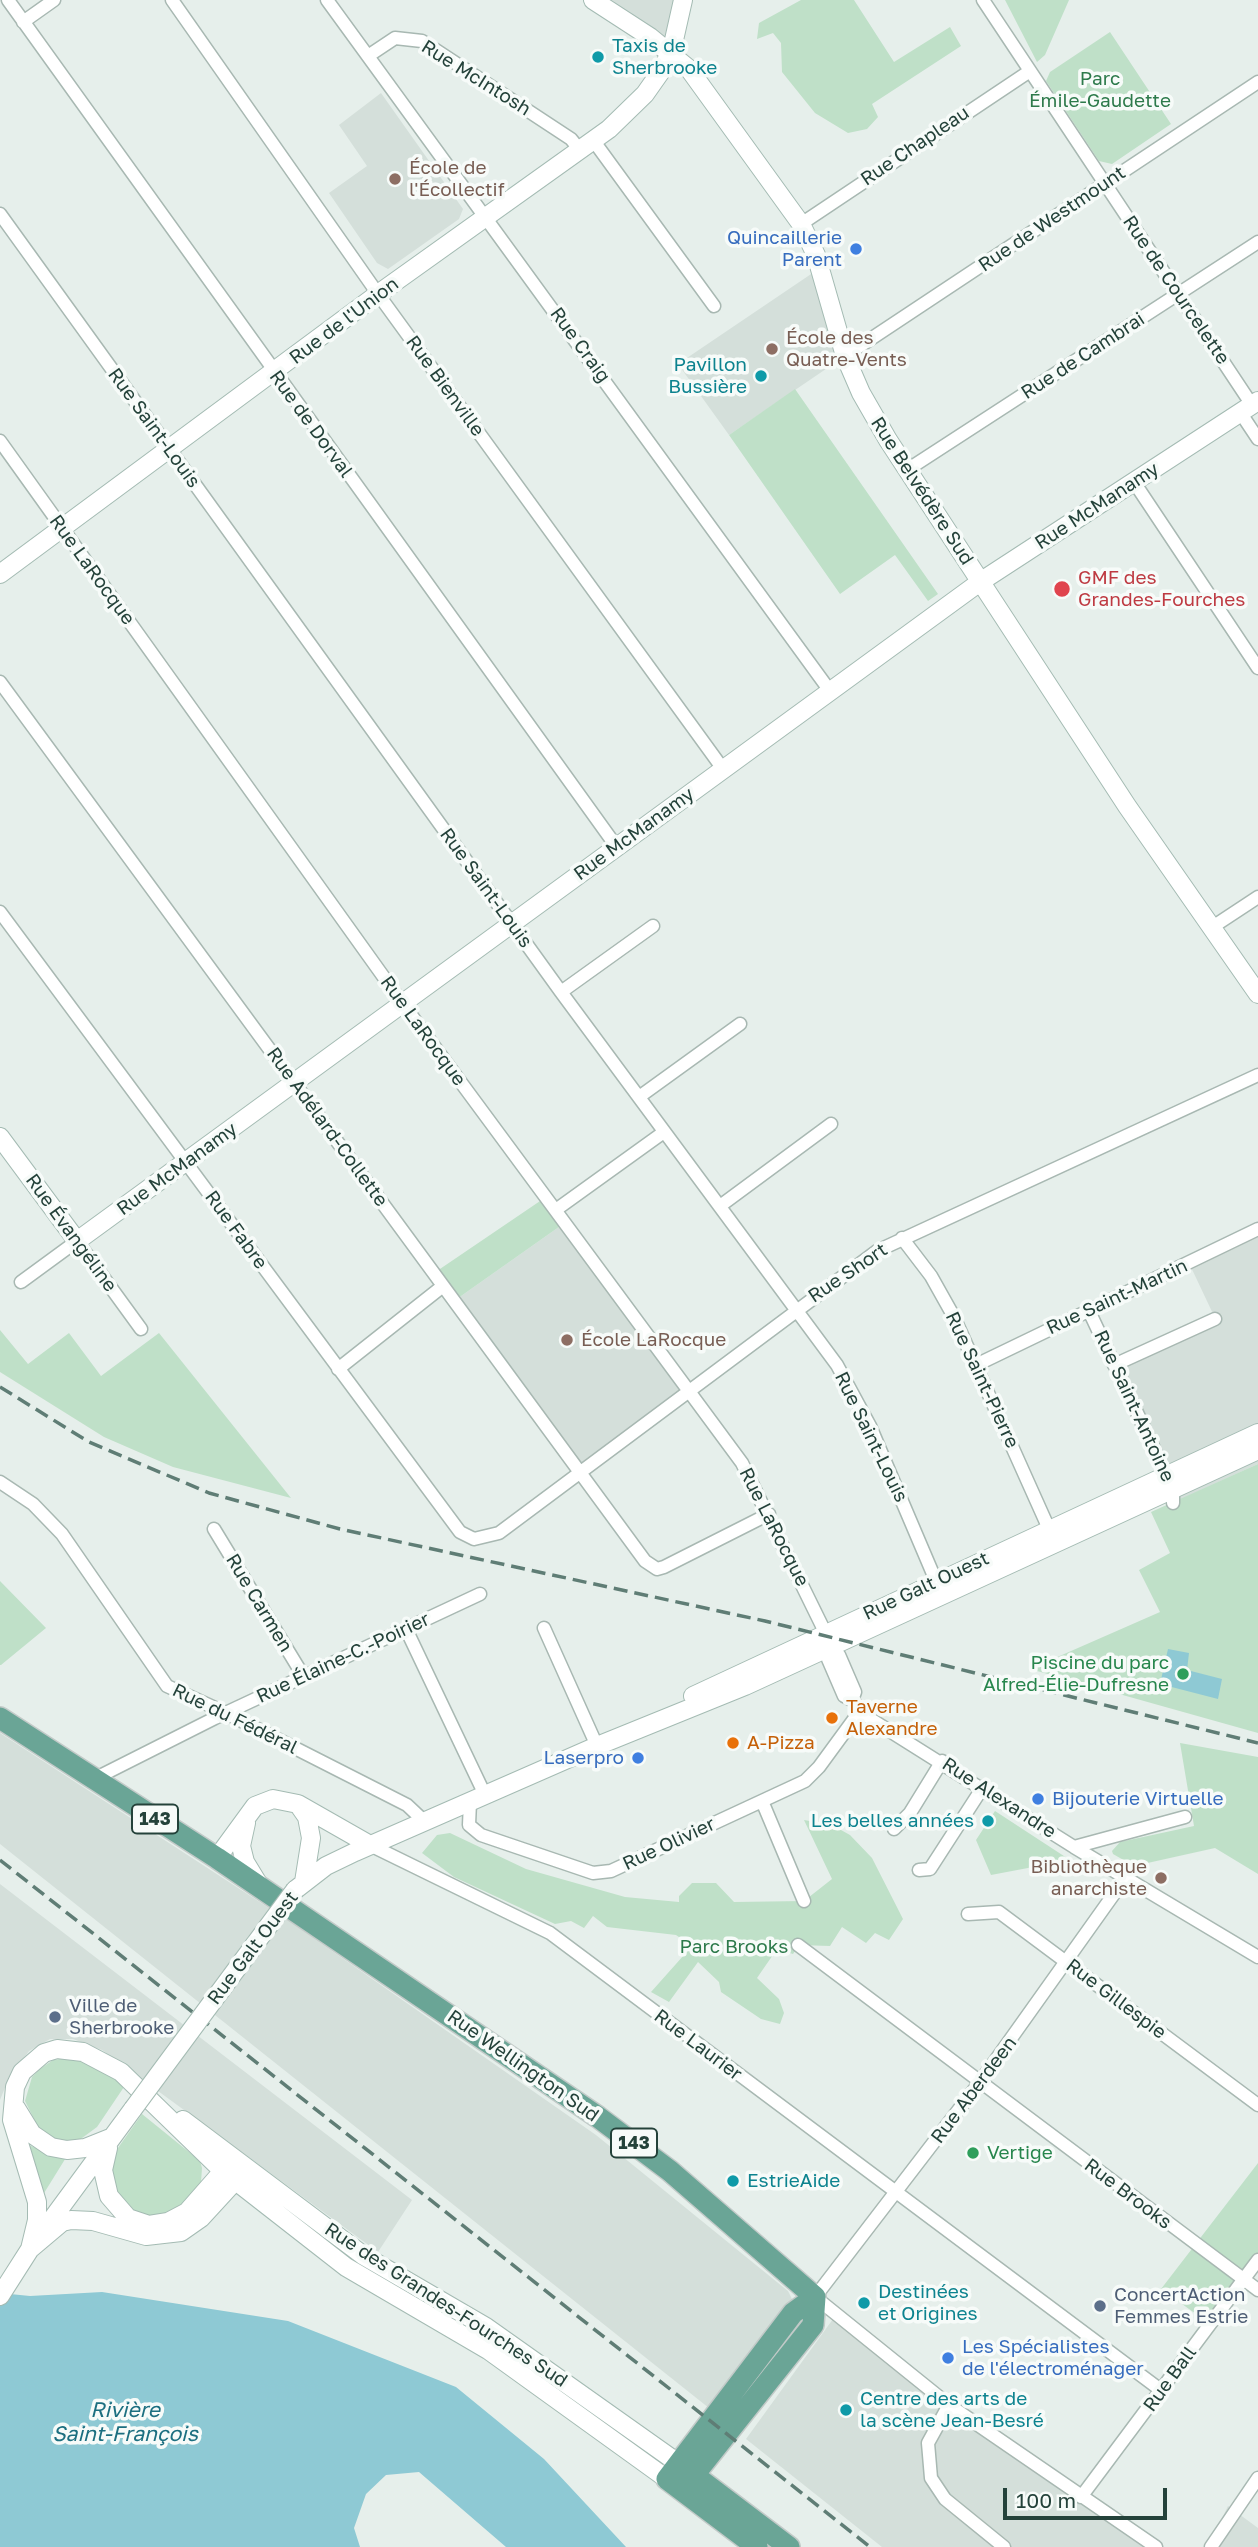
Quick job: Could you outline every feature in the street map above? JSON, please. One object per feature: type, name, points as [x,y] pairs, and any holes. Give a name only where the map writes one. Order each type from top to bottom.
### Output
[{"type":"main road","name":"Rue Belvédère Sud","points":[[593,0],[670,52],[713,99],[801,224],[816,255],[845,356],[861,393],[980,582],[1258,994]]},
{"type":"main road","name":"Rue de l'Union","points":[[0,574],[378,294],[586,144],[645,94],[670,52],[683,0]]},
{"type":"main road","name":"Rue McManamy","points":[[77,1241],[980,582],[1250,406]]},
{"type":"main road","name":"Rue Évangéline","points":[[0,1137],[77,1241]]},
{"type":"main road","name":"Rue Galt Ouest","points":[[0,2296],[30,2249],[110,2138],[300,1886],[326,1866],[597,1746],[744,1686],[936,1581],[1049,1529],[1171,1489],[1258,1433]]},
{"type":"main road","name":"Rue Galt Ouest","points":[[827,1639],[1258,1450]]},
{"type":"main road","name":"Rue Wellington Sud","points":[[0,1718],[217,1858],[598,2117],[670,2171],[815,2297]]},
{"type":"main road","name":"Rue Laurier","points":[[248,1813],[255,1806],[273,1799],[298,1804],[370,1845]]},
{"type":"main road","points":[[298,1804],[307,1817],[312,1838],[300,1886]]},
{"type":"main road","points":[[217,1858],[248,1813]]},
{"type":"main road","points":[[248,1813],[241,1846],[245,1862],[261,1888]]},
{"type":"main road","name":"Rue des Grandes-Fourches Sud","points":[[13,2103],[22,2071],[44,2053],[57,2049],[96,2057],[364,2256],[486,2327],[680,2476],[757,2547]]},
{"type":"main road","name":"Rue des Grandes-Fourches Sud","points":[[138,2087],[229,2176],[346,2267],[488,2350],[789,2547]]},
{"type":"main road","points":[[13,2103],[32,2134],[51,2147],[85,2148],[110,2138]]},
{"type":"main road","points":[[13,2103],[12,2120],[37,2202],[37,2220],[30,2249]]},
{"type":"main road","points":[[110,2138],[103,2170],[105,2186],[119,2210],[138,2223],[158,2225],[178,2218],[229,2176]]},
{"type":"main road","points":[[30,2249],[62,2222],[71,2220],[93,2221],[146,2236],[181,2232],[201,2218],[239,2161]]},
{"type":"main road","name":"Rue Aberdeen","points":[[680,2476],[813,2325],[815,2297]]},
{"type":"street","name":"Rue de Dorval","points":[[8,0],[616,846]]},
{"type":"street","points":[[23,22],[54,0]]},
{"type":"street","name":"Rue Bienville","points":[[172,0],[378,294],[723,769]]},
{"type":"street","name":"Rue Craig","points":[[327,0],[830,691]]},
{"type":"street","name":"Rue de Courcelette","points":[[983,0],[1250,406],[1258,439]]},
{"type":"street","name":"Rue McIntosh","points":[[368,56],[396,38],[422,41],[571,139],[586,144],[714,306]]},
{"type":"street","name":"Rue Chapleau","points":[[801,224],[1030,71]]},
{"type":"street","name":"Rue de Westmount","points":[[845,356],[1258,82]]},
{"type":"street","name":"Rue Saint-Louis","points":[[0,214],[561,992],[796,1308],[853,1392],[936,1581]]},
{"type":"street","name":"Rue de Cambrai","points":[[907,470],[1258,242]]},
{"type":"street","name":"Rue LaRocque","points":[[0,441],[403,1004],[742,1463],[769,1514],[827,1639]]},
{"type":"street","points":[[1134,482],[1258,668]]},
{"type":"street","name":"Rue Adélard-Collette","points":[[0,682],[645,1562],[657,1569],[769,1514]]},
{"type":"street","points":[[1211,928],[1258,897]]},
{"type":"street","name":"Rue Fabre","points":[[0,912],[460,1532],[479,1539]]},
{"type":"street","points":[[561,992],[653,926]]},
{"type":"street","points":[[639,1097],[740,1024]]},
{"type":"street","name":"Rue Short","points":[[479,1539],[499,1533],[796,1308],[877,1251],[1258,1075]]},
{"type":"street","points":[[720,1206],[831,1124]]},
{"type":"street","points":[[556,1209],[664,1132]]},
{"type":"street","name":"Rue Saint-Martin","points":[[976,1365],[1258,1229]]},
{"type":"street","name":"Rue Saint-Pierre","points":[[902,1238],[937,1287],[976,1365],[1049,1529]]},
{"type":"street","name":"Rue McManamy","points":[[21,1282],[77,1241]]},
{"type":"street","name":"Rue Évangéline","points":[[77,1241],[141,1329]]},
{"type":"street","points":[[338,1369],[443,1286]]},
{"type":"street","name":"Rue Saint-Antoine","points":[[1089,1311],[1171,1489]]},
{"type":"street","points":[[1114,1365],[1215,1319]]},
{"type":"street","name":"Rue du Fédéral","points":[[0,1482],[33,1504],[62,1534],[167,1686],[407,1805],[424,1821]]},
{"type":"street","name":"Rue Carmen","points":[[214,1530],[304,1677]]},
{"type":"street","name":"Rue Élaine-C.-Poirier","points":[[94,1779],[226,1713],[480,1594]]},
{"type":"street","points":[[544,1628],[597,1746]]},
{"type":"street","points":[[406,1629],[477,1798]]},
{"type":"street","name":"Rue Alexandre","points":[[827,1639],[828,1659],[844,1696],[852,1700],[860,1711],[1074,1847],[1258,1957]]},
{"type":"street","name":"Rue Olivier","points":[[477,1798],[468,1818],[474,1831],[552,1861],[602,1873],[805,1781],[820,1767],[860,1711]]},
{"type":"street","points":[[894,1829],[904,1821],[942,1761]]},
{"type":"street","points":[[919,1870],[930,1869],[983,1787]]},
{"type":"street","points":[[762,1801],[804,1901]]},
{"type":"street","points":[[1074,1847],[1185,1817]]},
{"type":"street","name":"Rue Laurier","points":[[370,1845],[550,1933],[1162,2391]]},
{"type":"street","name":"Rue Aberdeen","points":[[815,2297],[980,2082],[1068,1963],[1126,1877]]},
{"type":"street","name":"Rue Gillespie","points":[[968,1914],[999,1912],[1258,2105]]},
{"type":"street","name":"Rue Brooks","points":[[799,1945],[1258,2290]]},
{"type":"street","name":"Rue Ball","points":[[1081,2497],[1258,2260]]},
{"type":"street","name":"Rue Wellington Sud","points":[[815,2297],[949,2405],[1156,2547]]},
{"type":"street","points":[[949,2405],[928,2443],[931,2478],[945,2499],[1004,2547]]},
{"type":"street","points":[[1211,2547],[1258,2478]]},
{"type":"shaded area","points":[[593,0],[683,0],[670,52]]},
{"type":"shaded area","name":"École de l'Écollectif","points":[[381,93],[463,209],[459,219],[388,269],[377,263],[329,193],[367,166],[339,125]]},
{"type":"shaded area","name":"École des Quatre-Vents","points":[[820,268],[845,356],[729,435],[678,364]]},
{"type":"shaded area","name":"École LaRocque","points":[[566,1222],[688,1391],[579,1472],[454,1301]]},
{"type":"shaded area","points":[[1258,1229],[1258,1464],[1173,1503],[1114,1365],[1215,1318],[1189,1263]]},
{"type":"shaded area","points":[[0,1733],[292,1923],[596,2135],[788,2291],[792,2299],[791,2309],[714,2412],[0,1844]]},
{"type":"shaded area","points":[[0,1884],[412,2200],[378,2252],[102,2050],[73,2039],[50,2039],[29,2051],[8,2080],[0,2100]]},
{"type":"shaded area","points":[[833,2319],[1156,2547],[882,2547],[746,2439]]},
{"type":"shaded area","points":[[1228,2506],[1258,2528],[1258,2547],[1208,2547]]},
{"type":"green space","points":[[801,0],[854,0],[894,62],[950,27],[961,46],[872,104],[878,117],[867,129],[848,133],[815,113],[782,72],[781,43],[773,33],[757,39],[759,23]]},
{"type":"green space","points":[[1005,0],[1069,0],[1045,55],[1037,62]]},
{"type":"green space","name":"Parc Émile-Gaudette","points":[[1110,32],[1171,124],[1112,164],[1099,161],[1046,81],[1050,72]]},
{"type":"green space","points":[[795,389],[938,594],[928,601],[895,555],[840,594],[729,435]]},
{"type":"green space","points":[[546,1197],[566,1222],[454,1301],[434,1273]]},
{"type":"green space","points":[[0,1330],[28,1364],[69,1333],[101,1376],[159,1333],[291,1498],[173,1467],[104,1437],[0,1372]]},
{"type":"green space","points":[[1258,1464],[1258,1733],[1030,1669],[1160,1612],[1139,1570],[1170,1553],[1151,1512]]},
{"type":"green space","points":[[0,1581],[46,1628],[1,1665],[0,1665]]},
{"type":"green space","points":[[1180,1743],[1258,1757],[1258,1874],[1215,1848],[1134,1866],[1113,1854],[1112,1851],[1120,1842],[1194,1826]]},
{"type":"green space","points":[[995,1811],[1070,1860],[991,1875],[976,1840]]},
{"type":"green space","name":"Parc Brooks","points":[[804,1820],[832,1825],[850,1835],[872,1858],[903,1919],[889,1940],[875,1933],[866,1943],[842,1927],[830,1946],[799,1945],[793,1954],[777,1949],[757,1978],[779,1999],[784,2013],[780,2024],[761,2019],[721,1992],[719,1982],[698,1962],[669,2002],[651,1992],[692,1946],[676,1935],[607,1927],[593,1916],[584,1928],[571,1921],[555,1924],[454,1877],[422,1853],[437,1835],[450,1833],[526,1869],[625,1897],[679,1902],[679,1896],[692,1883],[716,1883],[734,1902],[804,1901],[832,1879]]},
{"type":"green space","points":[[73,2057],[89,2061],[126,2084],[97,2127],[78,2141],[66,2143],[44,2139],[25,2101],[32,2077],[53,2060]]},
{"type":"green space","points":[[142,2114],[200,2161],[202,2168],[201,2182],[185,2204],[167,2216],[141,2217],[118,2203],[111,2167],[113,2155]]},
{"type":"green space","points":[[24,2143],[50,2154],[67,2156],[41,2198]]},
{"type":"green space","points":[[1258,2163],[1258,2260],[1210,2324],[1161,2289]]},
{"type":"water","name":"Piscine du parc Alfred-Élie-Dufresne","points":[[1168,1649],[1189,1653],[1187,1670],[1222,1679],[1218,1699],[1160,1684]]},
{"type":"water","name":"Rivière Saint-François","points":[[102,2292],[288,2321],[456,2387],[544,2459],[626,2547],[506,2547],[419,2472],[386,2475],[366,2494],[354,2528],[360,2547],[0,2547],[0,2293],[30,2296]]},
{"type":"railway","points":[[0,1387],[89,1442],[209,1493],[340,1529],[765,1621],[1258,1743]]},
{"type":"railway","points":[[0,1860],[870,2547]]},
{"type":"place","name":"Taxis de Sherbrooke","points":[[598,57]]},
{"type":"place","name":"École de l'Écollectif","points":[[395,179]]},
{"type":"place","name":"Quincaillerie Parent","points":[[856,249]]},
{"type":"place","name":"École des Quatre-Vents","points":[[772,349]]},
{"type":"place","name":"Pavillon Bussière","points":[[761,376]]},
{"type":"place","name":"GMF des Grandes-Fourches","points":[[1062,589]]},
{"type":"place","name":"École LaRocque","points":[[567,1340]]},
{"type":"place","name":"Piscine du parc Alfred-Élie-Dufresne","points":[[1183,1674]]},
{"type":"place","name":"Taverne Alexandre","points":[[832,1718]]},
{"type":"place","name":"A-Pizza","points":[[733,1743]]},
{"type":"place","name":"Laserpro","points":[[638,1758]]},
{"type":"place","name":"Bijouterie Virtuelle","points":[[1038,1799]]},
{"type":"place","name":"Les belles années","points":[[988,1821]]},
{"type":"place","name":"Bibliothèque anarchiste","points":[[1161,1878]]},
{"type":"place","name":"Ville de Sherbrooke","points":[[55,2017]]},
{"type":"place","name":"Vertige","points":[[973,2153]]},
{"type":"place","name":"EstrieAide","points":[[733,2181]]},
{"type":"place","name":"Destinées et Origines","points":[[864,2303]]},
{"type":"place","name":"ConcertAction Femmes Estrie","points":[[1100,2306]]},
{"type":"place","name":"Les Spécialistes de l'électroménager","points":[[948,2358]]},
{"type":"place","name":"Centre des arts de la scène Jean-Besré","points":[[846,2410]]}]
